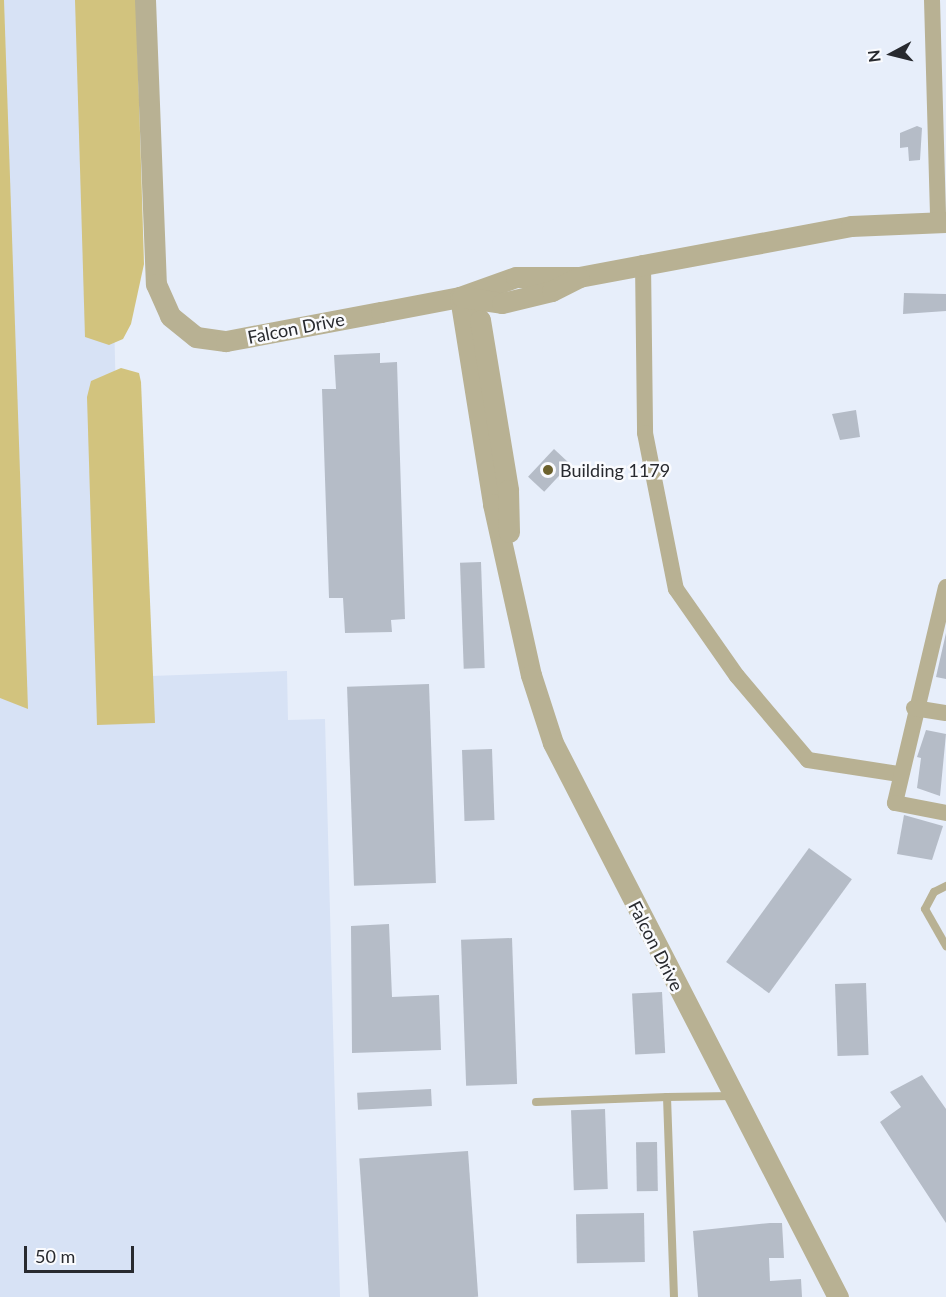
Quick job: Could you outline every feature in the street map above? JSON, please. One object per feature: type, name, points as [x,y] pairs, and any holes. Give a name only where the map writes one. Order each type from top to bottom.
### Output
[{"type":"street","name":"Falcon Drive","points":[[145,0],[156,284],[180,328],[196,337],[226,341],[460,297]]},
{"type":"street","points":[[460,297],[516,277],[579,276],[851,226],[942,221],[940,95],[933,0]]},
{"type":"street","points":[[643,263],[645,434],[676,589],[737,676],[808,760],[898,774]]},
{"type":"street","points":[[460,297],[502,303],[552,291],[579,276]]},
{"type":"street","name":"Falcon Drive","points":[[460,297],[480,320],[483,334],[508,490],[510,581]]},
{"type":"street","name":"Falcon Drive","points":[[460,297],[510,581],[553,743],[732,1096],[838,1297]]},
{"type":"street","points":[[483,334],[502,303]]},
{"type":"street","points":[[946,587],[898,774],[895,803],[946,813]]},
{"type":"street","points":[[914,708],[946,712]]},
{"type":"lane","points":[[946,886],[934,892],[925,909],[946,946]]},
{"type":"lane","points":[[536,1102],[732,1096]]},
{"type":"lane","points":[[667,1097],[674,1297]]},
{"type":"shaded area","points":[[0,0],[106,0],[123,677],[287,671],[288,720],[325,719],[340,1297],[0,1297]]},
{"type":"shaded area","points":[[0,0],[4,0],[28,709],[0,698]]},
{"type":"shaded area","points":[[75,0],[136,0],[144,264],[131,324],[123,339],[109,345],[85,337]]},
{"type":"shaded area","points":[[121,368],[139,373],[141,382],[155,723],[97,725],[87,397],[91,381]]},
{"type":"building","points":[[917,126],[922,128],[920,160],[909,161],[908,147],[900,148],[900,133]]},
{"type":"building","points":[[904,293],[946,294],[946,311],[903,314]]},
{"type":"building","points":[[380,353],[380,363],[397,362],[405,619],[391,620],[392,632],[345,633],[343,598],[329,598],[322,389],[336,389],[334,355]]},
{"type":"building","points":[[856,410],[860,437],[840,440],[832,414]]},
{"type":"building","name":"Building 1179","points":[[554,449],[570,464],[544,492],[528,477]]},
{"type":"building","points":[[481,562],[485,668],[464,669],[460,563]]},
{"type":"building","points":[[946,633],[946,679],[936,677]]},
{"type":"building","points":[[429,684],[436,883],[354,886],[347,687]]},
{"type":"building","points":[[926,730],[946,734],[940,796],[917,788],[921,758],[917,757]]},
{"type":"building","points":[[492,749],[494,820],[464,821],[462,750]]},
{"type":"building","points":[[904,815],[943,826],[932,860],[897,854]]},
{"type":"building","points":[[809,848],[852,879],[769,993],[726,962]]},
{"type":"building","points":[[389,924],[392,997],[439,995],[441,1050],[352,1053],[351,926]]},
{"type":"building","points":[[512,938],[517,1084],[466,1086],[461,940]]},
{"type":"building","points":[[866,983],[869,1055],[838,1056],[835,984]]},
{"type":"building","points":[[662,992],[665,1053],[635,1054],[632,994]]},
{"type":"building","points":[[922,1075],[946,1109],[946,1223],[880,1122],[901,1107],[890,1092]]},
{"type":"building","points":[[431,1089],[432,1106],[358,1110],[357,1093]]},
{"type":"building","points":[[605,1109],[608,1189],[574,1190],[571,1110]]},
{"type":"building","points":[[636,1142],[657,1142],[658,1191],[637,1191]]},
{"type":"building","points":[[468,1151],[478,1297],[369,1297],[359,1159]]},
{"type":"building","points":[[644,1213],[645,1262],[577,1263],[576,1214]]},
{"type":"building","points":[[782,1223],[784,1258],[769,1258],[770,1281],[801,1279],[802,1297],[698,1297],[693,1231]]},
{"type":"place","name":"Building 1179","points":[[548,470]]}]
